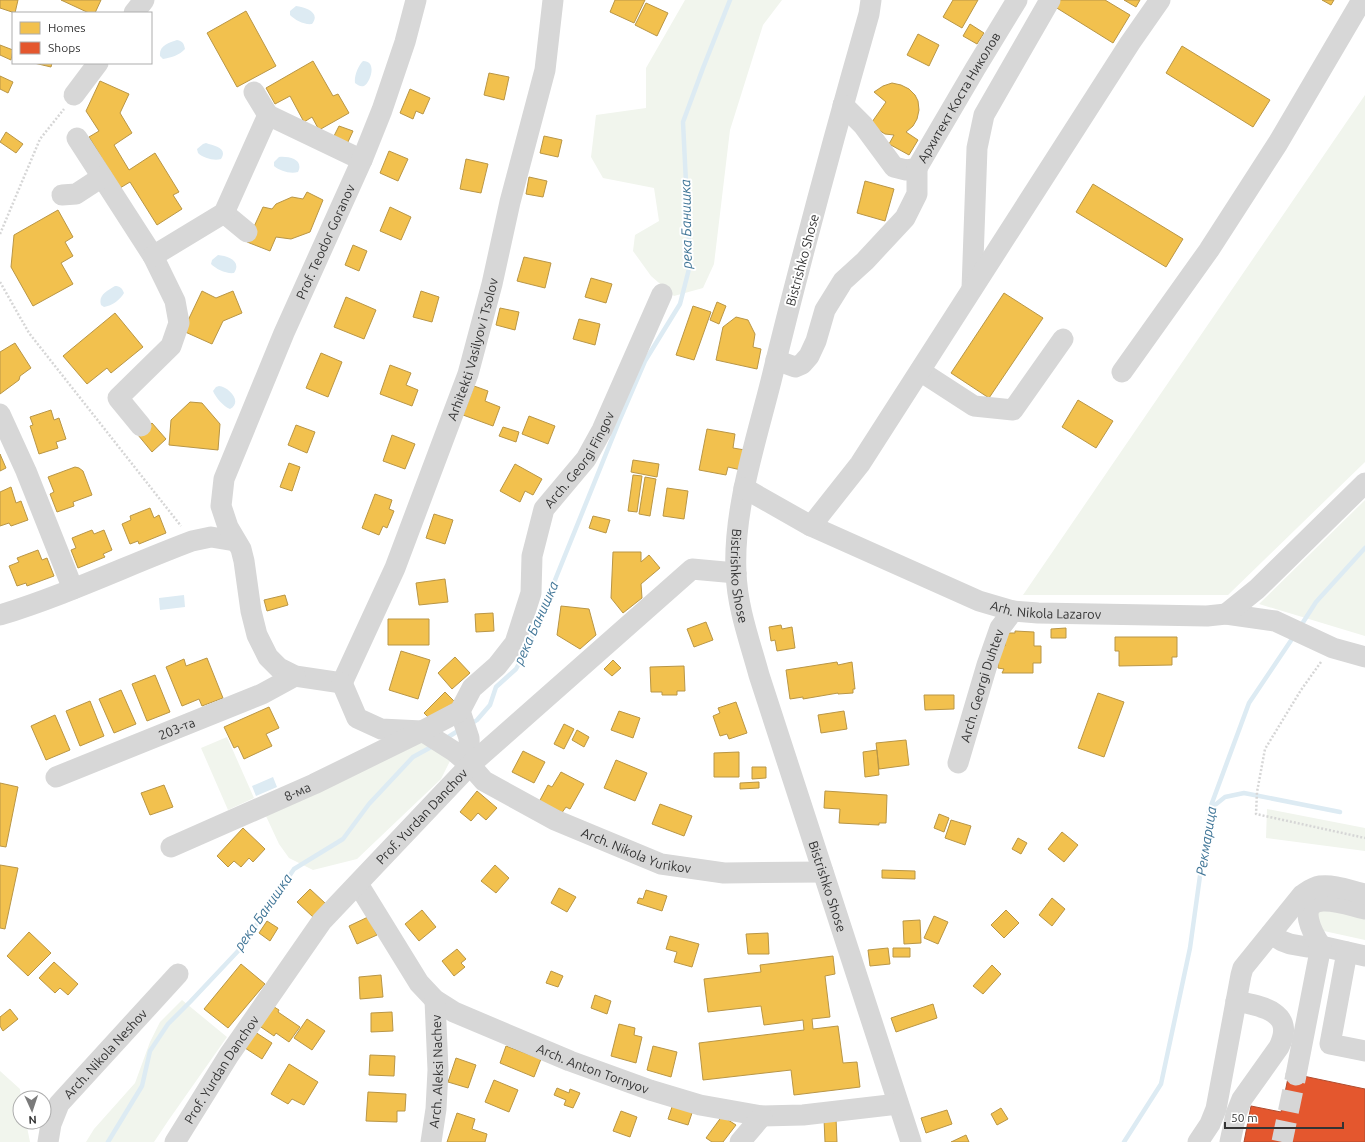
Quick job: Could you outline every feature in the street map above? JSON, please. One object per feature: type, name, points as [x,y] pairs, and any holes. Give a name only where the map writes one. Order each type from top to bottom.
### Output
[{"type":"street","points":[[135,12],[144,0]]},
{"type":"street","name":"Prof. Teodor Goranov","points":[[295,676],[279,668],[268,657],[257,635],[241,550],[228,527],[221,506],[224,479],[284,333],[362,160],[382,110],[405,42],[416,0]]},
{"type":"street","name":"Arhitekti Vasilyov i Tsolov","points":[[342,683],[395,568],[468,374],[492,284],[510,202],[545,70],[553,0]]},
{"type":"street","name":"Bistrishko Shose","points":[[871,0],[776,360],[744,488],[737,541],[736,573],[746,630],[911,1142]]},
{"type":"street","name":"Архитект Коста Николов","points":[[843,105],[863,125],[894,167],[906,170],[917,168],[974,69],[1017,0]]},
{"type":"street","points":[[972,289],[976,148],[984,115],[1050,0]]},
{"type":"street","points":[[811,526],[860,464],[1126,50],[1160,0]]},
{"type":"street","points":[[1122,372],[1209,250],[1274,149],[1362,0]]},
{"type":"street","points":[[74,95],[97,64]]},
{"type":"street","points":[[254,92],[268,115],[362,160]]},
{"type":"street","points":[[153,256],[224,213],[268,115]]},
{"type":"street","points":[[77,138],[153,256],[175,301],[179,322],[172,346],[118,398],[141,426]]},
{"type":"street","points":[[776,360],[795,367],[802,364],[809,356],[816,341],[825,310],[843,281],[865,261],[904,218],[917,194],[917,168]]},
{"type":"street","points":[[62,195],[76,194],[102,178]]},
{"type":"street","points":[[224,213],[247,232]]},
{"type":"street","name":"Arch. Georgi Fingov","points":[[460,711],[472,688],[497,666],[515,643],[531,593],[532,556],[544,509],[586,459],[602,430],[662,294]]},
{"type":"street","points":[[920,371],[974,406],[1013,410],[1063,338]]},
{"type":"street","points":[[0,414],[26,471],[73,589]]},
{"type":"street","points":[[1226,614],[1257,589],[1365,483]]},
{"type":"street","name":"Arh. Nikola Lazarov","points":[[744,488],[811,526],[979,601],[1013,611],[1038,613],[1208,616],[1226,614],[1275,621],[1333,648],[1365,657]]},
{"type":"street","points":[[0,615],[73,589],[192,541],[211,537],[235,541]]},
{"type":"street","name":"Prof. Yurdan Danchov","points":[[175,1142],[229,1055],[322,921],[358,884],[465,752],[692,568],[736,573]]},
{"type":"street","name":"Arch. Georgi Duhtev","points":[[958,763],[987,665],[1000,628],[1013,611]]},
{"type":"street","points":[[295,676],[342,683],[357,718],[381,729],[422,731],[465,752]]},
{"type":"street","name":"203-та","points":[[56,777],[262,694],[295,676]]},
{"type":"street","points":[[422,731],[460,711],[465,752]]},
{"type":"street","name":"8-ма","points":[[171,847],[314,784],[422,731]]},
{"type":"street","name":"Arch. Nikola Yurikov","points":[[465,752],[484,781],[555,820],[661,864],[724,873],[823,872]]},
{"type":"street","name":"Arch. Anton Tornyov","points":[[358,884],[419,983],[435,1000],[454,1012],[563,1058],[650,1090],[700,1105],[762,1116],[803,1115],[898,1104]]},
{"type":"street","points":[[1198,1142],[1210,1124],[1214,1113],[1243,968],[1302,895],[1311,889],[1319,886],[1327,886],[1365,894]]},
{"type":"street","points":[[1296,1075],[1318,941],[1309,924],[1308,914],[1314,904],[1323,901],[1365,909]]},
{"type":"street","points":[[1273,932],[1282,941],[1290,944],[1307,947],[1318,941],[1356,954],[1330,1044],[1365,1051]]},
{"type":"street","name":"Arch. Nikola Neshov","points":[[48,1142],[50,1124],[60,1104],[178,974]]},
{"type":"street","name":"Arch. Aleksi Nachev","points":[[431,1142],[436,1109],[438,1070],[435,1000]]},
{"type":"street","points":[[1230,1142],[1236,1114],[1242,1098],[1279,1046],[1283,1038],[1284,1030],[1282,1021],[1269,1009],[1236,1001]]},
{"type":"street","points":[[740,1142],[762,1116]]},
{"type":"path","points":[[0,234],[40,139],[74,95]]},
{"type":"path","points":[[0,282],[29,333],[192,541]]},
{"type":"path","points":[[1333,648],[1320,663],[1301,690],[1268,742],[1265,749],[1257,792],[1255,807],[1256,814],[1365,838]]},
{"type":"shaded area","points":[[685,0],[782,0],[763,25],[730,130],[714,264],[703,288],[674,296],[651,276],[633,251],[635,235],[659,221],[654,188],[603,178],[591,157],[596,115],[646,108],[646,68]]},
{"type":"shaded area","points":[[296,6],[308,9],[314,14],[315,17],[312,24],[300,22],[290,15],[290,11]]},
{"type":"shaded area","points":[[177,40],[183,43],[185,49],[175,56],[163,59],[160,56],[161,49],[168,43]]},
{"type":"shaded area","points":[[363,61],[370,64],[371,72],[366,84],[364,86],[359,86],[355,83],[355,77]]},
{"type":"shaded area","points":[[1365,95],[1365,462],[1228,595],[1023,595]]},
{"type":"shaded area","points":[[206,143],[217,146],[222,150],[223,155],[221,159],[209,159],[198,153],[197,149]]},
{"type":"shaded area","points":[[279,157],[291,158],[298,162],[298,172],[285,172],[274,166],[274,162]]},
{"type":"shaded area","points":[[218,255],[230,258],[235,262],[236,269],[234,273],[221,271],[211,264],[212,260]]},
{"type":"shaded area","points":[[115,286],[121,288],[124,293],[116,302],[104,307],[100,302],[102,296]]},
{"type":"shaded area","points":[[219,386],[227,389],[235,399],[234,406],[230,409],[220,402],[213,391]]},
{"type":"shaded area","points":[[1365,500],[1365,636],[1259,604]]},
{"type":"shaded area","points":[[184,595],[185,607],[160,610],[159,598]]},
{"type":"shaded area","points":[[227,737],[254,798],[228,810],[201,748]]},
{"type":"shaded area","points":[[423,741],[450,761],[441,779],[357,859],[313,870],[289,858],[279,844],[265,814]]},
{"type":"shaded area","points":[[273,777],[277,787],[256,796],[252,786]]},
{"type":"shaded area","points":[[1267,809],[1365,828],[1365,851],[1266,838]]},
{"type":"shaded area","points":[[1322,909],[1365,918],[1365,940],[1324,931],[1314,917]]},
{"type":"shaded area","points":[[182,1000],[227,1037],[154,1142],[86,1142],[94,1129],[135,1083],[150,1042],[160,1022]]},
{"type":"shaded area","points":[[0,1071],[20,1089],[12,1090],[12,1130],[28,1130],[30,1142],[0,1142]]},
{"type":"building: Homes","points":[[0,0],[18,0],[15,12],[0,8]]},
{"type":"building: Homes","points":[[61,0],[101,0],[95,12],[87,12]]},
{"type":"building: Homes","points":[[615,0],[645,0],[634,23],[610,12]]},
{"type":"building: Homes","points":[[953,0],[978,0],[962,28],[943,17]]},
{"type":"building: Homes","points":[[1055,0],[1105,0],[1130,15],[1113,43],[1052,5]]},
{"type":"building: Homes","points":[[1124,0],[1140,0],[1136,7]]},
{"type":"building: Homes","points":[[1322,0],[1334,0],[1331,5]]},
{"type":"building: Homes","points":[[646,3],[668,13],[657,36],[635,25]]},
{"type":"building: Homes","points":[[246,11],[276,66],[237,87],[207,33]]},
{"type":"building: Homes","points":[[970,24],[984,33],[977,44],[963,36]]},
{"type":"building: Homes","points":[[918,34],[939,45],[929,66],[907,55]]},
{"type":"building: Homes","points":[[0,45],[12,50],[11,60],[0,55]]},
{"type":"building: Homes","points":[[1182,46],[1270,100],[1253,127],[1166,73]]},
{"type":"building: Homes","points":[[313,61],[333,96],[338,94],[349,113],[319,130],[312,117],[304,122],[290,96],[275,104],[266,88]]},
{"type":"building: Homes","points":[[38,64],[52,64],[51,67]]},
{"type":"building: Homes","points":[[489,73],[509,77],[504,100],[484,95]]},
{"type":"building: Homes","points":[[0,76],[13,82],[8,93],[0,89]]},
{"type":"building: Homes","points":[[100,81],[129,94],[120,113],[132,133],[114,145],[129,170],[155,153],[179,192],[173,195],[182,209],[157,225],[130,182],[120,188],[89,137],[99,131],[86,111]]},
{"type":"building: Homes","points":[[892,83],[909,89],[918,101],[919,110],[917,119],[913,126],[906,132],[918,140],[909,155],[889,144],[894,135],[885,134],[877,129],[872,122],[886,102],[874,92],[883,86]]},
{"type":"building: Homes","points":[[410,89],[430,98],[423,114],[416,111],[413,119],[400,113]]},
{"type":"building: Homes","points":[[339,126],[353,131],[347,144],[333,138]]},
{"type":"building: Homes","points":[[6,132],[23,144],[16,153],[0,142]]},
{"type":"building: Homes","points":[[544,136],[562,140],[558,157],[540,153]]},
{"type":"building: Homes","points":[[389,151],[408,159],[398,181],[380,173]]},
{"type":"building: Homes","points":[[466,159],[488,164],[481,193],[460,189]]},
{"type":"building: Homes","points":[[529,177],[547,181],[543,197],[526,194]]},
{"type":"building: Homes","points":[[865,181],[894,189],[885,221],[857,213]]},
{"type":"building: Homes","points":[[1093,184],[1183,239],[1166,267],[1076,212]]},
{"type":"building: Homes","points":[[307,192],[323,200],[310,232],[291,239],[276,237],[270,251],[247,242],[263,207],[272,209],[276,204],[292,197],[303,199]]},
{"type":"building: Homes","points":[[390,207],[411,217],[401,240],[380,231]]},
{"type":"building: Homes","points":[[58,210],[73,237],[65,242],[73,256],[61,263],[73,284],[33,306],[11,267],[14,235]]},
{"type":"building: Homes","points":[[353,245],[367,251],[359,271],[345,265]]},
{"type":"building: Homes","points":[[524,257],[551,263],[545,288],[517,281]]},
{"type":"building: Homes","points":[[591,278],[612,284],[606,303],[585,297]]},
{"type":"building: Homes","points":[[202,291],[216,298],[233,291],[242,313],[223,321],[212,344],[183,331]]},
{"type":"building: Homes","points":[[421,291],[439,297],[432,322],[413,317]]},
{"type":"building: Homes","points":[[1004,293],[1043,318],[989,398],[951,373]]},
{"type":"building: Homes","points":[[346,297],[376,310],[364,339],[334,327]]},
{"type":"building: Homes","points":[[717,302],[726,306],[719,324],[710,320]]},
{"type":"building: Homes","points":[[693,306],[711,312],[694,360],[676,355]]},
{"type":"building: Homes","points":[[500,308],[519,312],[515,330],[496,325]]},
{"type":"building: Homes","points":[[115,313],[143,347],[111,373],[107,368],[87,384],[63,356]]},
{"type":"building: Homes","points":[[736,317],[748,320],[755,334],[753,347],[761,349],[757,369],[716,360],[723,327]]},
{"type":"building: Homes","points":[[579,319],[600,324],[595,345],[573,339]]},
{"type":"building: Homes","points":[[15,343],[31,368],[20,376],[19,380],[0,394],[0,352]]},
{"type":"building: Homes","points":[[321,353],[342,362],[328,397],[306,388]]},
{"type":"building: Homes","points":[[390,365],[411,373],[406,385],[418,390],[412,406],[380,394]]},
{"type":"building: Homes","points":[[474,386],[488,391],[485,401],[500,407],[493,426],[463,415]]},
{"type":"building: Homes","points":[[1078,400],[1113,421],[1096,448],[1062,427]]},
{"type":"building: Homes","points":[[190,402],[202,403],[220,424],[218,450],[169,445],[171,420]]},
{"type":"building: Homes","points":[[51,410],[54,420],[59,418],[66,439],[56,442],[58,448],[39,454],[30,426],[33,425],[30,417]]},
{"type":"building: Homes","points":[[529,416],[555,426],[548,444],[522,434]]},
{"type":"building: Homes","points":[[152,423],[166,439],[152,452],[138,435]]},
{"type":"building: Homes","points":[[296,425],[315,432],[307,453],[288,445]]},
{"type":"building: Homes","points":[[503,427],[519,432],[516,442],[499,436]]},
{"type":"building: Homes","points":[[707,429],[735,434],[733,448],[745,450],[741,470],[728,467],[726,475],[699,470]]},
{"type":"building: Homes","points":[[392,435],[415,444],[405,469],[383,461]]},
{"type":"building: Homes","points":[[0,454],[6,468],[0,471]]},
{"type":"building: Homes","points":[[633,460],[659,464],[657,477],[631,472]]},
{"type":"building: Homes","points":[[289,463],[300,467],[292,491],[280,487]]},
{"type":"building: Homes","points":[[515,464],[542,479],[533,495],[525,491],[520,502],[500,491]]},
{"type":"building: Homes","points":[[75,467],[83,471],[92,495],[73,502],[74,506],[57,512],[50,494],[54,492],[48,477]]},
{"type":"building: Homes","points":[[633,475],[642,476],[637,512],[628,511]]},
{"type":"building: Homes","points":[[645,477],[656,479],[650,516],[639,514]]},
{"type":"building: Homes","points":[[11,487],[16,503],[21,501],[28,520],[11,526],[9,523],[0,526],[0,492]]},
{"type":"building: Homes","points":[[667,488],[688,491],[684,519],[663,516]]},
{"type":"building: Homes","points":[[375,494],[392,500],[389,509],[394,511],[387,528],[383,526],[379,535],[362,528]]},
{"type":"building: Homes","points":[[150,508],[154,518],[159,515],[166,533],[139,544],[138,541],[130,544],[122,524],[131,520],[130,516]]},
{"type":"building: Homes","points":[[434,514],[453,520],[445,544],[426,538]]},
{"type":"building: Homes","points":[[593,516],[610,520],[606,533],[589,528]]},
{"type":"building: Homes","points":[[92,530],[94,534],[104,530],[112,550],[103,554],[105,557],[78,568],[71,550],[76,548],[72,538]]},
{"type":"building: Homes","points":[[38,550],[42,560],[47,558],[54,576],[27,586],[26,583],[17,586],[9,566],[19,562],[17,558]]},
{"type":"building: Homes","points":[[613,552],[641,552],[641,562],[649,555],[660,568],[641,584],[642,598],[623,613],[611,598]]},
{"type":"building: Homes","points":[[445,579],[448,602],[419,605],[416,583]]},
{"type":"building: Homes","points":[[285,595],[288,605],[267,611],[264,600]]},
{"type":"building: Homes","points":[[561,606],[589,609],[596,635],[580,649],[557,635]]},
{"type":"building: Homes","points":[[493,613],[494,631],[476,632],[475,614]]},
{"type":"building: Homes","points":[[388,619],[429,619],[429,645],[388,645]]},
{"type":"building: Homes","points":[[706,622],[713,640],[694,647],[687,629]]},
{"type":"building: Homes","points":[[781,625],[782,629],[792,627],[795,648],[777,651],[775,640],[771,641],[769,627]]},
{"type":"building: Homes","points":[[1066,628],[1066,638],[1051,638],[1051,629]]},
{"type":"building: Homes","points":[[1015,631],[1034,632],[1034,646],[1041,646],[1041,663],[1033,663],[1033,673],[1002,673],[1004,669],[998,668],[998,646],[1005,646],[1005,633],[1015,633]]},
{"type":"building: Homes","points":[[1115,637],[1177,637],[1177,657],[1172,657],[1172,665],[1119,666],[1119,651],[1115,651]]},
{"type":"building: Homes","points":[[401,651],[430,660],[418,699],[389,690]]},
{"type":"building: Homes","points":[[455,657],[470,673],[452,689],[438,673]]},
{"type":"building: Homes","points":[[207,658],[223,698],[202,706],[199,699],[182,706],[166,667],[184,659],[186,666]]},
{"type":"building: Homes","points":[[613,660],[621,668],[612,676],[604,669]]},
{"type":"building: Homes","points":[[837,662],[838,665],[852,662],[855,689],[853,689],[853,693],[838,693],[803,699],[803,697],[790,699],[786,670]]},
{"type":"building: Homes","points":[[684,666],[685,691],[677,691],[677,695],[662,695],[662,692],[651,692],[650,667]]},
{"type":"building: Homes","points":[[155,675],[170,712],[147,721],[132,684]]},
{"type":"building: Homes","points":[[121,690],[136,724],[114,733],[99,699]]},
{"type":"building: Homes","points":[[445,692],[455,702],[434,723],[424,713]]},
{"type":"building: Homes","points":[[1098,693],[1124,702],[1104,757],[1078,748]]},
{"type":"building: Homes","points":[[924,695],[954,695],[954,709],[925,710]]},
{"type":"building: Homes","points":[[90,701],[104,736],[80,746],[66,711]]},
{"type":"building: Homes","points":[[736,702],[747,733],[729,739],[727,734],[720,736],[713,716],[720,713],[718,708]]},
{"type":"building: Homes","points":[[269,707],[279,728],[266,734],[272,746],[244,759],[238,746],[234,748],[224,727]]},
{"type":"building: Homes","points":[[619,711],[640,718],[633,738],[611,730]]},
{"type":"building: Homes","points":[[844,711],[847,729],[821,733],[818,715]]},
{"type":"building: Homes","points":[[55,715],[70,750],[46,760],[31,726]]},
{"type":"building: Homes","points":[[564,724],[574,729],[564,749],[554,744]]},
{"type":"building: Homes","points":[[577,730],[589,737],[584,747],[572,740]]},
{"type":"building: Homes","points":[[906,740],[909,765],[879,769],[876,743]]},
{"type":"building: Homes","points":[[877,750],[879,775],[865,777],[863,752]]},
{"type":"building: Homes","points":[[523,751],[545,762],[534,783],[512,772]]},
{"type":"building: Homes","points":[[739,752],[739,777],[714,777],[714,753]]},
{"type":"building: Homes","points":[[616,760],[647,773],[635,801],[604,788]]},
{"type":"building: Homes","points":[[752,767],[766,767],[766,778],[752,779]]},
{"type":"building: Homes","points":[[561,772],[584,784],[570,809],[566,807],[561,814],[539,802],[548,785],[552,787]]},
{"type":"building: Homes","points":[[759,782],[759,788],[740,789],[740,783]]},
{"type":"building: Homes","points":[[0,783],[18,787],[6,847],[0,846]]},
{"type":"building: Homes","points":[[164,785],[173,807],[150,815],[141,793]]},
{"type":"building: Homes","points":[[477,791],[497,808],[486,820],[478,813],[471,821],[460,812]]},
{"type":"building: Homes","points":[[825,791],[887,795],[886,823],[879,823],[879,825],[839,823],[840,809],[824,808]]},
{"type":"building: Homes","points":[[660,804],[692,816],[684,836],[652,824]]},
{"type":"building: Homes","points":[[939,814],[949,818],[944,832],[934,828]]},
{"type":"building: Homes","points":[[951,820],[971,826],[965,845],[945,838]]},
{"type":"building: Homes","points":[[243,828],[265,849],[253,862],[249,858],[241,867],[234,861],[228,867],[217,856]]},
{"type":"building: Homes","points":[[1062,832],[1078,845],[1064,862],[1048,849]]},
{"type":"building: Homes","points":[[1018,838],[1027,843],[1021,854],[1012,849]]},
{"type":"building: Homes","points":[[0,865],[18,868],[5,929],[0,928]]},
{"type":"building: Homes","points":[[495,865],[509,878],[496,893],[481,881]]},
{"type":"building: Homes","points":[[882,870],[915,871],[915,879],[882,878]]},
{"type":"building: Homes","points":[[559,888],[576,897],[567,912],[551,903]]},
{"type":"building: Homes","points":[[310,889],[326,904],[313,917],[297,902]]},
{"type":"building: Homes","points":[[646,890],[667,896],[662,911],[637,903],[639,898],[643,899]]},
{"type":"building: Homes","points":[[1052,898],[1065,909],[1052,926],[1039,915]]},
{"type":"building: Homes","points":[[422,910],[436,927],[419,941],[405,924]]},
{"type":"building: Homes","points":[[1006,910],[1019,923],[1004,938],[991,925]]},
{"type":"building: Homes","points":[[934,916],[948,922],[938,944],[924,938]]},
{"type":"building: Homes","points":[[368,917],[377,935],[357,944],[349,926]]},
{"type":"building: Homes","points":[[920,920],[921,943],[904,944],[903,921]]},
{"type":"building: Homes","points":[[267,921],[278,928],[270,941],[259,933]]},
{"type":"building: Homes","points":[[29,932],[51,953],[28,976],[7,956]]},
{"type":"building: Homes","points":[[768,933],[769,954],[748,954],[746,934]]},
{"type":"building: Homes","points":[[670,936],[699,944],[692,967],[674,962],[677,952],[666,949]]},
{"type":"building: Homes","points":[[888,948],[890,964],[870,966],[868,950]]},
{"type":"building: Homes","points":[[893,948],[910,948],[910,957],[893,957]]},
{"type":"building: Homes","points":[[457,949],[466,959],[461,963],[465,967],[454,976],[442,961]]},
{"type":"building: Homes","points":[[833,956],[835,974],[825,976],[830,1017],[812,1019],[813,1029],[838,1026],[843,1063],[857,1062],[860,1087],[794,1095],[791,1070],[703,1080],[699,1043],[804,1030],[803,1020],[764,1025],[761,1006],[708,1012],[704,979],[761,972],[760,965]]},
{"type":"building: Homes","points":[[54,962],[78,984],[68,995],[60,988],[55,993],[39,978]]},
{"type":"building: Homes","points":[[241,964],[265,984],[228,1028],[204,1009]]},
{"type":"building: Homes","points":[[992,965],[1001,974],[983,994],[973,986]]},
{"type":"building: Homes","points":[[551,971],[563,976],[558,987],[546,983]]},
{"type":"building: Homes","points":[[381,975],[383,997],[360,999],[359,977]]},
{"type":"building: Homes","points":[[595,995],[611,1001],[607,1014],[591,1008]]},
{"type":"building: Homes","points":[[933,1004],[937,1018],[896,1032],[891,1018]]},
{"type":"building: Homes","points":[[271,1005],[279,1010],[278,1012],[300,1027],[289,1042],[276,1033],[274,1036],[258,1025]]},
{"type":"building: Homes","points":[[10,1009],[18,1019],[3,1031],[0,1026],[0,1017]]},
{"type":"building: Homes","points":[[392,1012],[393,1031],[371,1032],[371,1013]]},
{"type":"building: Homes","points":[[307,1019],[325,1031],[312,1050],[294,1038]]},
{"type":"building: Homes","points":[[619,1024],[635,1028],[634,1035],[642,1037],[636,1063],[611,1056]]},
{"type":"building: Homes","points":[[255,1032],[272,1043],[262,1059],[245,1048]]},
{"type":"building: Homes","points":[[506,1046],[541,1059],[534,1077],[500,1063]]},
{"type":"building: Homes","points":[[653,1046],[677,1052],[671,1077],[647,1070]]},
{"type":"building: Homes","points":[[370,1055],[395,1056],[394,1076],[369,1075]]},
{"type":"building: Homes","points":[[456,1058],[476,1065],[468,1088],[448,1082]]},
{"type":"building: Homes","points":[[289,1064],[318,1082],[304,1105],[292,1099],[288,1104],[271,1094]]},
{"type":"building: Homes","points":[[494,1080],[518,1090],[509,1112],[485,1102]]},
{"type":"building: Homes","points":[[557,1088],[569,1093],[570,1089],[580,1093],[573,1108],[564,1105],[566,1100],[554,1095]]},
{"type":"building: Homes","points":[[368,1092],[406,1094],[405,1111],[397,1111],[397,1122],[366,1121]]},
{"type":"building: Homes","points":[[673,1104],[693,1110],[688,1125],[668,1119]]},
{"type":"building: Homes","points":[[1001,1108],[1008,1119],[997,1125],[991,1114]]},
{"type":"building: Homes","points":[[947,1110],[952,1124],[926,1133],[921,1118]]},
{"type":"building: Homes","points":[[621,1111],[637,1117],[630,1137],[613,1131]]},
{"type":"building: Homes","points":[[457,1113],[475,1119],[472,1129],[487,1134],[485,1142],[447,1142]]},
{"type":"building: Homes","points":[[722,1116],[736,1125],[723,1142],[712,1142],[706,1138]]},
{"type":"building: Homes","points":[[836,1118],[837,1142],[825,1142],[824,1119]]},
{"type":"building: Homes","points":[[966,1135],[969,1142],[951,1142]]},
{"type":"building: Shops","points":[[1289,1073],[1365,1089],[1365,1142],[1244,1142],[1251,1106],[1281,1112]]},
{"type":"waterway","name":"река Банишка","points":[[471,724],[477,720],[490,705],[496,687],[516,669],[528,647],[645,361],[680,304],[690,265],[683,122],[730,0]]},
{"type":"waterway","name":"Рекмарица","points":[[1300,627],[1316,602],[1365,548]]},
{"type":"waterway","name":"Рекмарица","points":[[1124,1142],[1161,1084],[1190,948],[1209,811],[1249,703],[1294,636]]},
{"type":"waterway","name":"река Банишка","points":[[445,739],[461,729]]},
{"type":"waterway","name":"река Банишка","points":[[108,1142],[142,1086],[150,1051],[168,1024],[239,950],[294,869],[343,839],[369,804],[413,757],[433,746]]},
{"type":"waterway","points":[[1210,809],[1225,797],[1244,793],[1340,812]]},
{"type":"tunnel","points":[[1282,1142],[1296,1075]]}]
